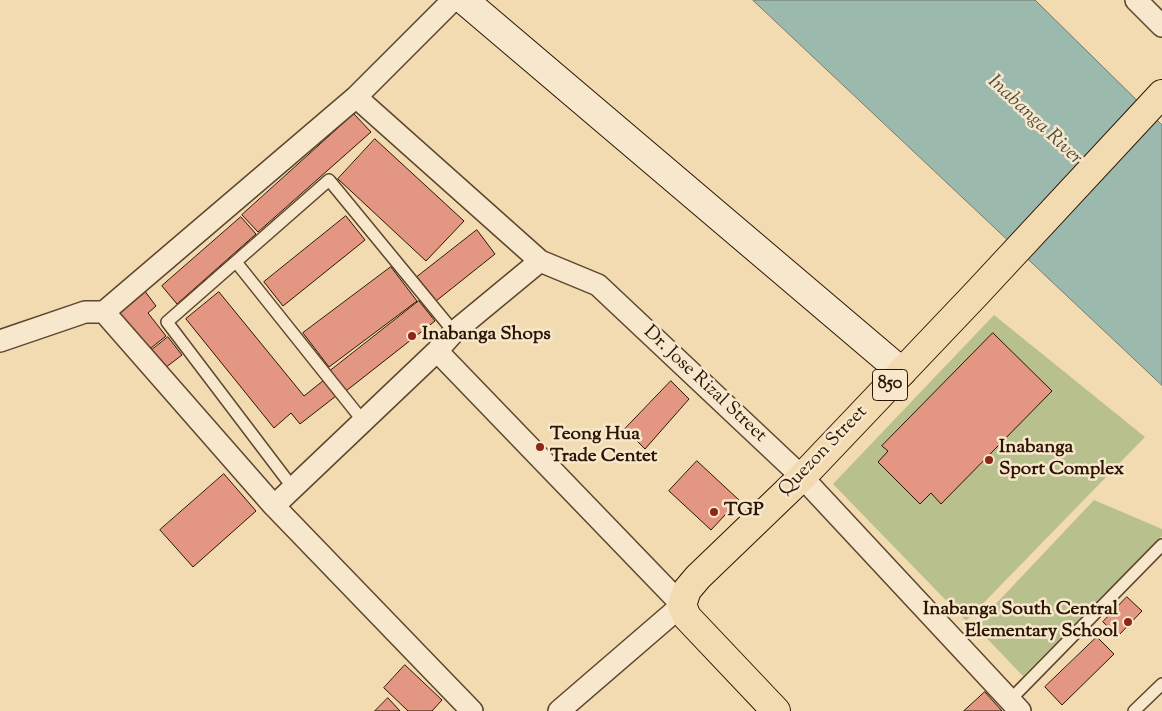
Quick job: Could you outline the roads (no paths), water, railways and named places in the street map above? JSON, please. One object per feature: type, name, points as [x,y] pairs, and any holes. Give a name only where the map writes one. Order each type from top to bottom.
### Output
[{"type":"main road","name":"Quezon Street","points":[[682,605],[687,590],[698,577],[802,477],[1162,94]]},
{"type":"main road","points":[[682,605],[687,617],[776,711]]},
{"type":"street","points":[[0,341],[85,312],[104,312],[356,97],[453,0]]},
{"type":"street","points":[[464,0],[902,372]]},
{"type":"street","points":[[1136,0],[1162,26]]},
{"type":"street","name":"Dr. Jose Rizal Street","points":[[356,97],[540,261],[598,285],[802,477],[1015,706]]},
{"type":"street","points":[[274,506],[437,351],[454,332],[540,261]]},
{"type":"street","points":[[104,312],[274,506],[472,711]]},
{"type":"street","points":[[437,351],[682,605]]},
{"type":"street","name":"Quezon Street","points":[[560,711],[682,605]]},
{"type":"lane","points":[[293,488],[167,322],[329,180],[454,332]]},
{"type":"lane","points":[[236,262],[363,421]]},
{"type":"lane","points":[[1015,706],[1162,545]]},
{"type":"lane","points":[[1134,711],[1162,684]]},
{"type":"water","name":"Inabanga River","points":[[753,0],[1035,0],[1162,125],[1162,385]]},
{"type":"place","name":"Inabanga Shops","points":[[412,336]]},
{"type":"place","name":"Teong Hua Trade Centet","points":[[540,447]]},
{"type":"place","name":"Inabanga Sport Complex","points":[[989,460]]},
{"type":"place","name":"TGP","points":[[714,512]]},
{"type":"place","name":"Inabanga South Central Elementary School","points":[[1128,622]]}]
